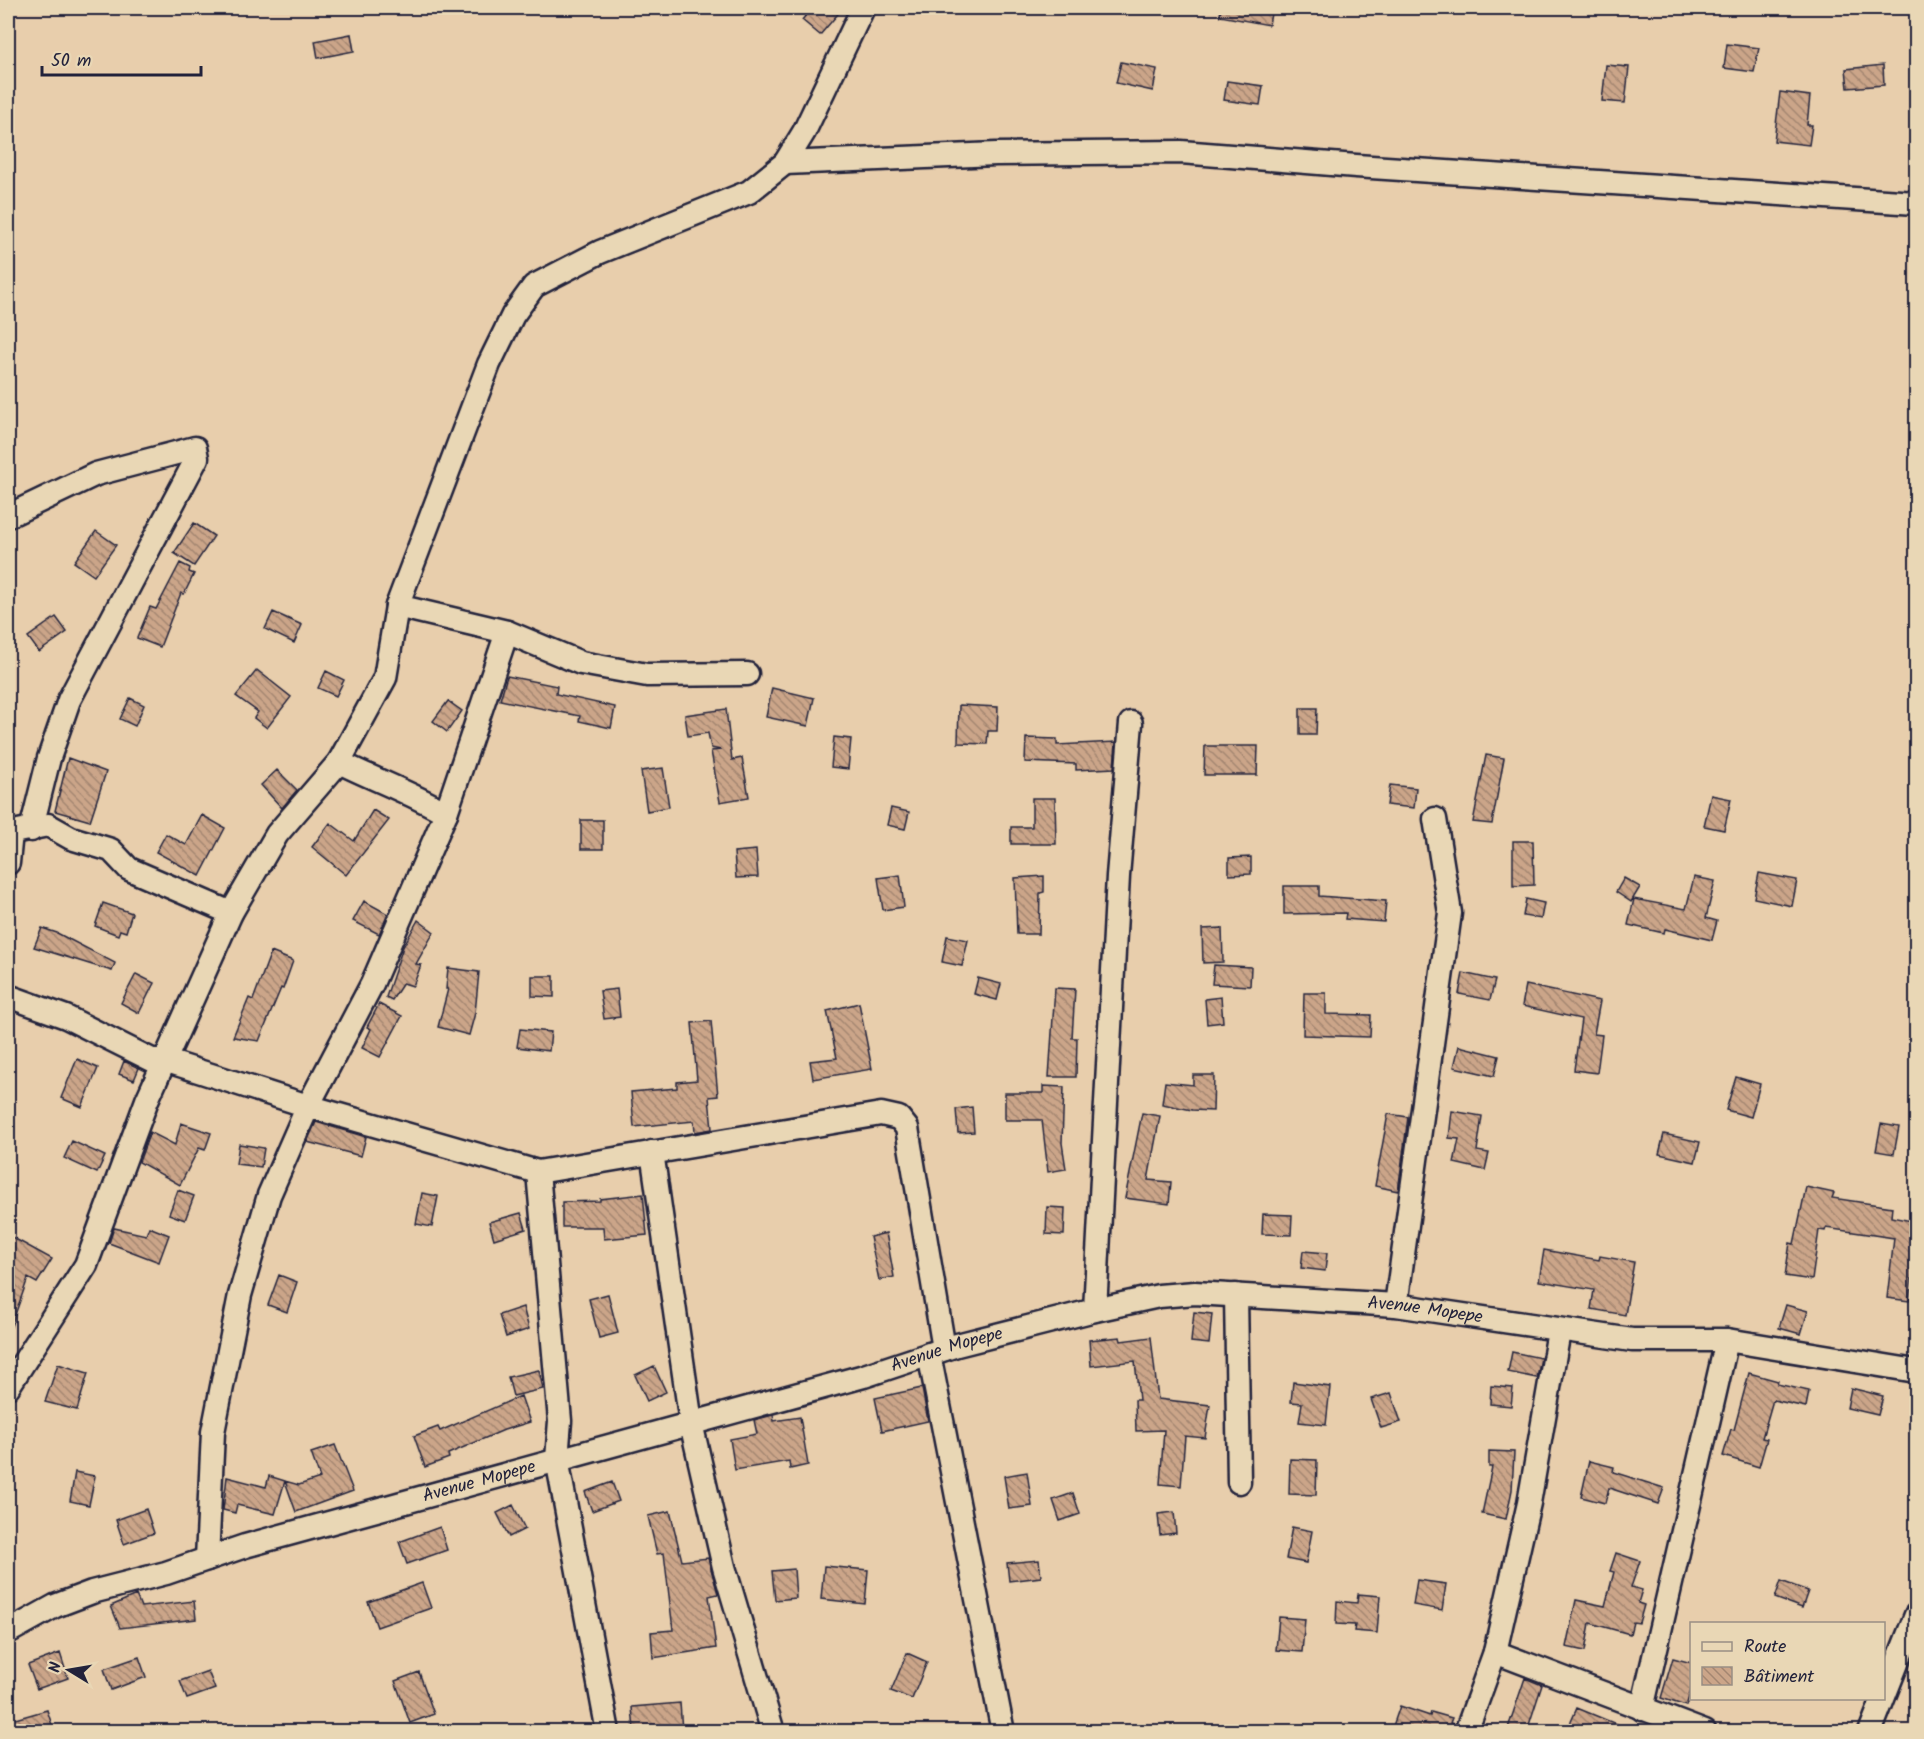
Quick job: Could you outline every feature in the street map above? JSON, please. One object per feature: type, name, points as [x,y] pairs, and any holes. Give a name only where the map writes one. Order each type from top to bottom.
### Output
[{"type":"street","points":[[8,1387],[86,1265],[164,1060],[231,913],[277,834],[339,762],[385,678],[397,606],[489,364],[513,315],[534,286],[600,252],[749,192],[785,163],[804,132],[855,12]]},
{"type":"street","points":[[785,163],[996,154],[1181,152],[1356,166],[1917,203]]},
{"type":"street","points":[[8,516],[96,474],[195,448],[197,458],[69,700],[49,758],[16,832],[8,863]]},
{"type":"street","points":[[397,606],[507,632],[581,663],[647,675],[747,674]]},
{"type":"street","points":[[207,1559],[213,1432],[240,1295],[268,1195],[308,1106],[372,984],[446,813],[507,632]]},
{"type":"street","points":[[1095,1310],[1118,876],[1131,723]]},
{"type":"street","points":[[339,762],[390,788],[411,793],[446,813]]},
{"type":"street","points":[[1395,1305],[1450,913],[1436,819]]},
{"type":"street","points":[[16,832],[48,825],[71,838],[111,850],[129,869],[231,913]]},
{"type":"street","points":[[8,996],[66,1017],[152,1060],[164,1060],[308,1106],[538,1172],[881,1114],[899,1118],[907,1128],[937,1352],[1003,1731]]},
{"type":"street","points":[[652,1152],[691,1423],[724,1567],[773,1731]]},
{"type":"street","points":[[538,1172],[560,1421],[557,1460],[608,1731]]},
{"type":"street","name":"Avenue Mopepe","points":[[8,1632],[55,1606],[92,1592],[166,1573],[207,1559],[557,1460],[864,1376],[937,1352],[1095,1310],[1159,1296],[1195,1293],[1395,1305],[1632,1340],[1727,1340],[1917,1371]]},
{"type":"street","points":[[1236,1295],[1239,1482]]},
{"type":"street","points":[[1466,1731],[1495,1652],[1529,1503],[1559,1331]]},
{"type":"street","points":[[1642,1709],[1727,1340]]},
{"type":"street","points":[[1885,1694],[1917,1615]]},
{"type":"street","points":[[1495,1652],[1705,1731]]},
{"type":"street","points":[[1870,1731],[1883,1700]]},
{"type":"building","points":[[812,8],[843,8],[820,35],[802,20]]},
{"type":"building","points":[[1221,8],[1272,8],[1269,25],[1220,16]]},
{"type":"building","points":[[351,34],[354,51],[318,58],[315,41]]},
{"type":"building","points":[[1727,44],[1759,48],[1754,72],[1724,68]]},
{"type":"building","points":[[1121,62],[1157,69],[1153,91],[1116,83]]},
{"type":"building","points":[[1606,65],[1629,67],[1625,103],[1602,101]]},
{"type":"building","points":[[1883,65],[1884,85],[1848,88],[1846,69]]},
{"type":"building","points":[[1227,81],[1263,86],[1260,105],[1224,100]]},
{"type":"building","points":[[1780,92],[1810,96],[1807,125],[1812,125],[1809,145],[1774,141]]},
{"type":"building","points":[[194,523],[214,536],[194,566],[174,553]]},
{"type":"building","points":[[96,531],[116,545],[94,576],[74,562]]},
{"type":"building","points":[[180,563],[190,568],[189,572],[194,574],[184,594],[181,593],[160,647],[137,638],[150,607],[156,609]]},
{"type":"building","points":[[273,612],[302,625],[294,643],[265,629]]},
{"type":"building","points":[[56,617],[67,632],[39,652],[28,637]]},
{"type":"building","points":[[257,670],[291,697],[267,728],[254,718],[258,712],[236,696]]},
{"type":"building","points":[[326,671],[344,680],[336,696],[318,688]]},
{"type":"building","points":[[507,676],[557,686],[556,694],[615,707],[611,728],[579,721],[580,716],[500,700]]},
{"type":"building","points":[[772,688],[814,698],[808,726],[766,717]]},
{"type":"building","points":[[130,698],[144,705],[135,726],[120,719]]},
{"type":"building","points":[[448,701],[462,711],[447,732],[433,721]]},
{"type":"building","points":[[959,705],[998,707],[997,731],[988,731],[987,744],[958,743]]},
{"type":"building","points":[[1300,708],[1317,708],[1316,735],[1300,735]]},
{"type":"building","points":[[726,709],[732,760],[742,758],[749,797],[720,802],[711,751],[721,750],[711,748],[708,733],[688,736],[685,715]]},
{"type":"building","points":[[834,737],[851,739],[848,769],[831,767]]},
{"type":"building","points":[[1026,738],[1057,739],[1057,745],[1116,742],[1114,768],[1076,770],[1076,764],[1025,762]]},
{"type":"building","points":[[1205,746],[1258,746],[1257,775],[1204,775]]},
{"type":"building","points":[[1486,755],[1504,758],[1492,824],[1473,822]]},
{"type":"building","points":[[68,758],[106,772],[90,821],[55,811]]},
{"type":"building","points":[[663,768],[669,807],[647,811],[641,771]]},
{"type":"building","points":[[277,770],[297,790],[282,808],[261,785]]},
{"type":"building","points":[[1390,785],[1416,788],[1414,808],[1387,805]]},
{"type":"building","points":[[1711,795],[1731,799],[1724,830],[1704,826]]},
{"type":"building","points":[[1032,798],[1055,798],[1056,844],[1011,844],[1011,827],[1032,827]]},
{"type":"building","points":[[891,808],[909,812],[905,829],[887,825]]},
{"type":"building","points":[[373,810],[389,820],[346,875],[312,847],[330,823],[354,841]]},
{"type":"building","points":[[202,815],[225,828],[200,876],[156,852],[166,834],[186,845]]},
{"type":"building","points":[[581,820],[603,820],[603,849],[581,849]]},
{"type":"building","points":[[1513,841],[1533,841],[1534,885],[1513,886]]},
{"type":"building","points":[[756,850],[758,877],[736,878],[734,852]]},
{"type":"building","points":[[1251,857],[1251,874],[1229,875],[1229,858]]},
{"type":"building","points":[[1759,873],[1797,880],[1792,906],[1754,898]]},
{"type":"building","points":[[900,875],[904,907],[883,910],[878,878]]},
{"type":"building","points":[[1044,876],[1044,892],[1040,893],[1039,934],[1017,934],[1015,878]]},
{"type":"building","points":[[1694,877],[1715,881],[1706,918],[1717,921],[1712,940],[1665,929],[1664,933],[1628,925],[1634,899],[1686,909]]},
{"type":"building","points":[[1624,878],[1640,887],[1631,902],[1616,892]]},
{"type":"building","points":[[1284,886],[1319,886],[1319,896],[1386,901],[1384,922],[1345,919],[1346,913],[1284,914]]},
{"type":"building","points":[[1526,899],[1544,903],[1541,919],[1523,916]]},
{"type":"building","points":[[364,901],[388,914],[379,934],[353,921]]},
{"type":"building","points":[[103,903],[132,913],[126,932],[120,930],[118,935],[95,926]]},
{"type":"building","points":[[418,920],[434,932],[416,964],[421,965],[413,986],[403,983],[392,1000],[386,997],[403,947]]},
{"type":"building","points":[[42,928],[57,933],[115,963],[112,971],[34,947]]},
{"type":"building","points":[[1222,928],[1223,962],[1203,963],[1202,929]]},
{"type":"building","points":[[947,936],[968,940],[962,966],[942,962]]},
{"type":"building","points":[[271,952],[293,961],[283,989],[281,988],[259,1041],[233,1037],[249,998],[253,1000]]},
{"type":"building","points":[[1214,965],[1251,967],[1250,986],[1212,984]]},
{"type":"building","points":[[448,968],[479,972],[475,1013],[469,1035],[438,1027],[448,989],[446,989]]},
{"type":"building","points":[[1463,973],[1495,980],[1490,1000],[1459,994]]},
{"type":"building","points":[[136,974],[154,983],[139,1013],[121,1003]]},
{"type":"building","points":[[532,976],[554,976],[554,997],[532,996]]},
{"type":"building","points":[[978,978],[1001,984],[997,1000],[974,994]]},
{"type":"building","points":[[1526,985],[1600,1001],[1594,1034],[1602,1035],[1597,1073],[1574,1070],[1581,1019],[1522,1006]]},
{"type":"building","points":[[1055,988],[1075,989],[1072,1038],[1077,1038],[1076,1077],[1049,1077]]},
{"type":"building","points":[[617,989],[620,1017],[604,1019],[600,991]]},
{"type":"building","points":[[1304,993],[1326,993],[1326,1014],[1371,1015],[1370,1037],[1303,1035]]},
{"type":"building","points":[[1221,997],[1223,1022],[1207,1024],[1205,999]]},
{"type":"building","points":[[859,1003],[872,1069],[813,1079],[810,1061],[837,1058],[827,1011]]},
{"type":"building","points":[[379,1004],[402,1016],[380,1057],[362,1048],[371,1029],[367,1027]]},
{"type":"building","points":[[711,1021],[718,1096],[709,1097],[712,1129],[695,1132],[694,1121],[634,1127],[631,1092],[677,1088],[677,1082],[697,1080],[692,1023]]},
{"type":"building","points":[[520,1029],[551,1032],[549,1051],[517,1047]]},
{"type":"building","points":[[1459,1046],[1499,1056],[1494,1076],[1454,1067]]},
{"type":"building","points":[[77,1059],[98,1068],[82,1107],[61,1098]]},
{"type":"building","points":[[124,1061],[139,1068],[134,1080],[119,1074]]},
{"type":"building","points":[[1193,1075],[1214,1075],[1213,1111],[1192,1110],[1162,1104],[1165,1082],[1193,1085]]},
{"type":"building","points":[[1736,1077],[1760,1084],[1751,1117],[1726,1110]]},
{"type":"building","points":[[1043,1086],[1064,1087],[1062,1143],[1066,1169],[1048,1172],[1042,1120],[1005,1120],[1005,1093],[1043,1093]]},
{"type":"building","points":[[972,1107],[974,1132],[958,1133],[956,1109]]},
{"type":"building","points":[[1452,1111],[1482,1116],[1477,1151],[1489,1153],[1485,1170],[1454,1163],[1459,1139],[1449,1138]]},
{"type":"building","points":[[1142,1113],[1160,1116],[1148,1180],[1171,1182],[1169,1204],[1125,1198]]},
{"type":"building","points":[[1388,1114],[1408,1117],[1398,1191],[1375,1186]]},
{"type":"building","points":[[316,1122],[366,1137],[361,1156],[307,1142]]},
{"type":"building","points":[[181,1123],[211,1133],[205,1150],[199,1148],[180,1185],[139,1162],[150,1132],[175,1145]]},
{"type":"building","points":[[1881,1124],[1899,1127],[1894,1154],[1876,1151]]},
{"type":"building","points":[[1664,1134],[1700,1142],[1695,1162],[1659,1154]]},
{"type":"building","points":[[72,1141],[105,1156],[97,1173],[64,1158]]},
{"type":"building","points":[[239,1144],[264,1148],[261,1167],[236,1164]]},
{"type":"building","points":[[1806,1187],[1834,1193],[1832,1198],[1892,1207],[1891,1217],[1917,1222],[1917,1265],[1913,1264],[1909,1301],[1887,1298],[1894,1238],[1826,1228],[1825,1231],[1819,1230],[1812,1280],[1785,1276],[1790,1243],[1794,1244]]},
{"type":"building","points":[[178,1190],[194,1196],[185,1220],[169,1214]]},
{"type":"building","points":[[422,1193],[438,1196],[432,1227],[416,1224]]},
{"type":"building","points":[[643,1194],[647,1235],[604,1239],[603,1227],[562,1227],[562,1202],[600,1201],[600,1199]]},
{"type":"building","points":[[1047,1207],[1065,1208],[1064,1235],[1046,1234]]},
{"type":"building","points":[[521,1213],[526,1229],[494,1239],[489,1222]]},
{"type":"building","points":[[1263,1214],[1292,1215],[1291,1235],[1262,1234]]},
{"type":"building","points":[[149,1227],[169,1235],[159,1262],[109,1243],[114,1228],[146,1235]]},
{"type":"building","points":[[886,1233],[894,1277],[879,1280],[870,1237]]},
{"type":"building","points":[[8,1235],[52,1259],[37,1283],[28,1278],[10,1329],[8,1329]]},
{"type":"building","points":[[1544,1250],[1599,1260],[1600,1256],[1634,1262],[1625,1315],[1591,1309],[1594,1290],[1539,1281]]},
{"type":"building","points":[[1303,1251],[1327,1253],[1325,1271],[1301,1268]]},
{"type":"building","points":[[279,1275],[297,1282],[287,1312],[268,1305]]},
{"type":"building","points":[[608,1294],[618,1333],[599,1338],[589,1299]]},
{"type":"building","points":[[1786,1305],[1808,1311],[1801,1334],[1779,1328]]},
{"type":"building","points":[[523,1307],[529,1329],[506,1337],[499,1315]]},
{"type":"building","points":[[1194,1312],[1212,1314],[1209,1344],[1191,1342]]},
{"type":"building","points":[[1120,1337],[1121,1341],[1151,1337],[1158,1399],[1210,1405],[1205,1438],[1185,1436],[1181,1486],[1160,1484],[1164,1430],[1136,1431],[1135,1400],[1139,1400],[1135,1361],[1091,1366],[1089,1340]]},
{"type":"building","points":[[1512,1352],[1541,1358],[1537,1378],[1508,1372]]},
{"type":"building","points":[[58,1364],[88,1373],[77,1410],[45,1402]]},
{"type":"building","points":[[654,1366],[666,1392],[647,1401],[635,1375]]},
{"type":"building","points":[[539,1370],[543,1389],[513,1396],[508,1377]]},
{"type":"building","points":[[1749,1373],[1778,1381],[1777,1384],[1809,1391],[1806,1407],[1773,1400],[1762,1438],[1767,1439],[1759,1467],[1723,1456],[1731,1429],[1734,1430]]},
{"type":"building","points":[[1293,1382],[1330,1387],[1326,1425],[1299,1422],[1302,1403],[1291,1402]]},
{"type":"building","points":[[1491,1386],[1513,1388],[1511,1406],[1490,1404]]},
{"type":"building","points":[[922,1388],[928,1421],[882,1431],[875,1398]]},
{"type":"building","points":[[1851,1388],[1883,1396],[1878,1415],[1847,1408]]},
{"type":"building","points":[[1391,1393],[1401,1422],[1381,1428],[1371,1399]]},
{"type":"building","points":[[521,1396],[530,1422],[504,1430],[448,1454],[449,1458],[425,1467],[414,1436],[438,1427],[440,1431]]},
{"type":"building","points":[[773,1415],[774,1421],[800,1417],[808,1465],[790,1469],[789,1461],[735,1470],[730,1439],[757,1434],[754,1420]]},
{"type":"building","points":[[335,1445],[353,1491],[296,1512],[285,1481],[299,1485],[320,1478],[311,1453]]},
{"type":"building","points":[[1489,1451],[1514,1452],[1512,1490],[1506,1519],[1482,1514],[1492,1467],[1489,1467]]},
{"type":"building","points":[[1290,1459],[1317,1460],[1316,1495],[1289,1494]]},
{"type":"building","points":[[1589,1461],[1614,1467],[1613,1472],[1664,1488],[1658,1504],[1609,1488],[1605,1503],[1581,1497]]},
{"type":"building","points":[[75,1472],[95,1476],[89,1505],[70,1501]]},
{"type":"building","points":[[1027,1472],[1032,1506],[1009,1509],[1004,1476]]},
{"type":"building","points":[[269,1476],[285,1481],[275,1514],[237,1505],[235,1513],[223,1510],[227,1477],[266,1487]]},
{"type":"building","points":[[612,1482],[619,1501],[592,1511],[585,1492]]},
{"type":"building","points":[[1073,1493],[1080,1514],[1060,1521],[1053,1500]]},
{"type":"building","points":[[513,1505],[525,1529],[509,1537],[497,1513]]},
{"type":"building","points":[[146,1509],[154,1533],[124,1544],[116,1520]]},
{"type":"building","points":[[670,1511],[682,1561],[708,1558],[718,1594],[709,1596],[716,1648],[653,1658],[651,1632],[673,1630],[664,1553],[657,1554],[648,1516]]},
{"type":"building","points":[[1174,1512],[1176,1533],[1160,1535],[1158,1514]]},
{"type":"building","points":[[440,1527],[447,1550],[407,1564],[399,1542]]},
{"type":"building","points":[[1292,1527],[1312,1531],[1306,1563],[1286,1559]]},
{"type":"building","points":[[1616,1553],[1640,1561],[1631,1587],[1642,1590],[1638,1603],[1644,1605],[1639,1623],[1633,1622],[1630,1634],[1590,1623],[1585,1651],[1566,1647],[1576,1600],[1605,1606],[1614,1572],[1610,1571]]},
{"type":"building","points":[[1039,1560],[1041,1577],[1009,1581],[1007,1563]]},
{"type":"building","points":[[824,1566],[868,1570],[865,1604],[821,1599]]},
{"type":"building","points":[[794,1569],[796,1598],[775,1600],[772,1571]]},
{"type":"building","points":[[1417,1580],[1446,1584],[1442,1610],[1413,1605]]},
{"type":"building","points":[[1781,1581],[1808,1591],[1802,1608],[1775,1598]]},
{"type":"building","points":[[422,1583],[431,1608],[377,1627],[368,1602]]},
{"type":"building","points":[[1358,1594],[1380,1596],[1377,1633],[1354,1631],[1355,1625],[1336,1624],[1337,1601],[1357,1603]]},
{"type":"building","points":[[136,1595],[141,1607],[194,1601],[196,1619],[120,1628],[111,1606]]},
{"type":"building","points":[[1279,1617],[1305,1619],[1302,1652],[1276,1650]]},
{"type":"building","points":[[60,1653],[68,1678],[37,1689],[28,1665]]},
{"type":"building","points":[[907,1653],[927,1662],[912,1699],[891,1691]]},
{"type":"building","points":[[139,1657],[146,1677],[111,1690],[104,1669]]},
{"type":"building","points":[[1673,1658],[1690,1662],[1690,1693],[1686,1706],[1661,1698]]},
{"type":"building","points":[[208,1671],[215,1689],[187,1699],[180,1681]]},
{"type":"building","points":[[419,1672],[434,1714],[410,1723],[395,1681]]},
{"type":"building","points":[[1525,1678],[1542,1685],[1527,1731],[1507,1731]]},
{"type":"building","points":[[680,1703],[682,1731],[634,1731],[632,1707]]},
{"type":"building","points":[[1400,1706],[1430,1716],[1431,1712],[1452,1718],[1450,1723],[1454,1724],[1453,1731],[1410,1731],[1393,1726]]},
{"type":"building","points":[[1577,1708],[1633,1731],[1567,1731]]},
{"type":"building","points":[[47,1710],[54,1731],[8,1731],[8,1721]]}]
